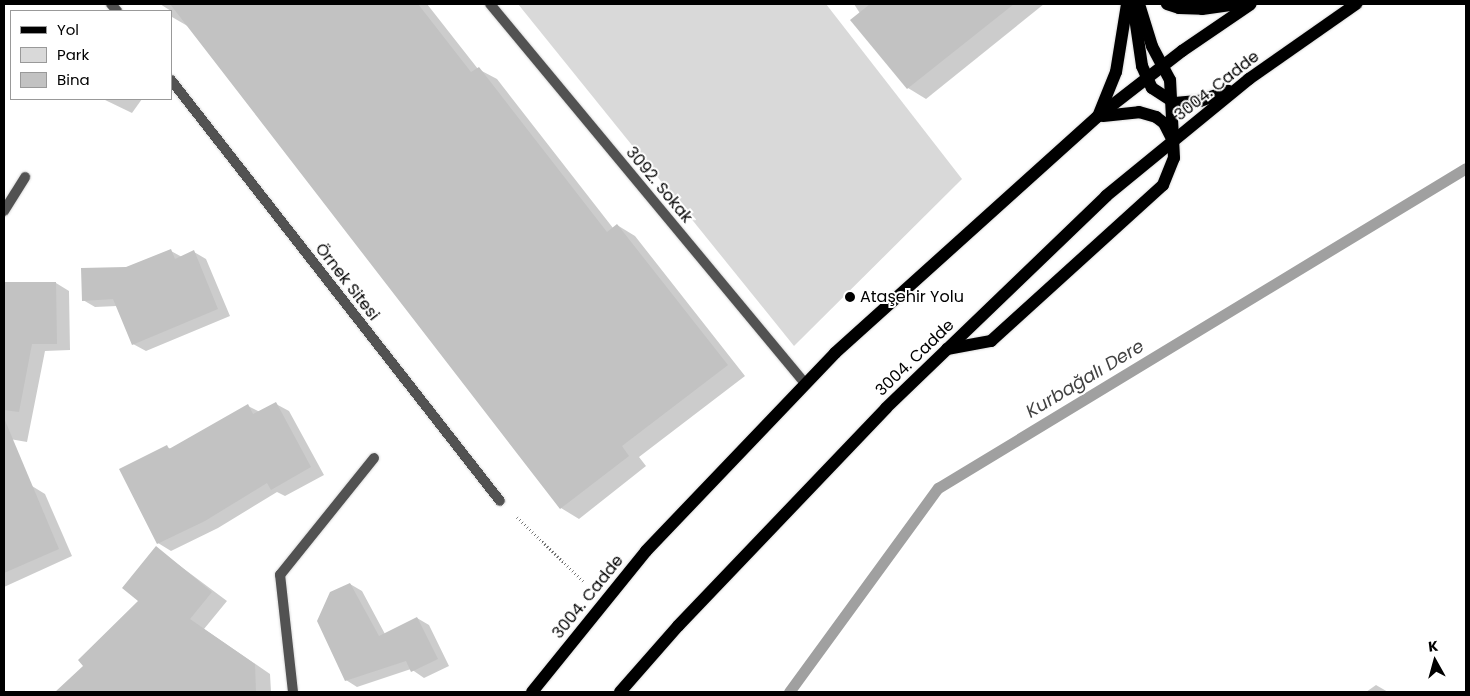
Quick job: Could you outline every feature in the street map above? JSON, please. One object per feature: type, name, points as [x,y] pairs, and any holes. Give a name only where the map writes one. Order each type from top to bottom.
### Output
[{"type":"main road","points":[[1126,4],[1116,72],[1097,117],[1139,112],[1156,117],[1164,124],[1174,141]]},
{"type":"main road","points":[[1132,4],[1136,40],[1147,78],[1152,88],[1171,100],[1200,102],[1221,95],[1250,79]]},
{"type":"main road","points":[[947,349],[991,341],[1163,185],[1174,158],[1170,80],[1162,66],[1139,4]]},
{"type":"main road","points":[[1166,4],[1179,8],[1202,8],[1236,4]]},
{"type":"main road","name":"3004. Cadde","points":[[532,692],[646,551],[843,347],[1097,117],[1162,66],[1251,4]]},
{"type":"main road","name":"3004. Cadde","points":[[620,692],[678,626],[947,349],[1106,196],[1250,79],[1356,4]]},
{"type":"street","name":"3092. Sokak","points":[[490,4],[806,384]]},
{"type":"street","name":"Örnek Sitesi","points":[[172,81],[500,502]]},
{"type":"street","points":[[4,211],[25,177]]},
{"type":"street","points":[[293,692],[280,575],[374,458]]},
{"type":"path","points":[[500,502],[584,581]]},
{"type":"green space","points":[[518,4],[826,4],[962,179],[794,346]]},
{"type":"building","points":[[170,4],[418,4],[471,72],[479,67],[607,232],[617,224],[728,365],[622,446],[629,456],[560,509]]},
{"type":"building","points":[[870,4],[1014,4],[907,89],[850,20]]},
{"type":"building","points":[[171,249],[175,259],[194,250],[218,309],[132,345],[113,299],[82,301],[81,268],[126,267]]},
{"type":"building","points":[[4,282],[56,282],[57,344],[32,344],[19,412],[4,410]]},
{"type":"building","points":[[276,402],[311,467],[271,490],[267,483],[205,521],[157,544],[119,469],[167,445],[169,449],[248,404],[253,414]]},
{"type":"building","points":[[4,418],[59,549],[4,573]]},
{"type":"building","points":[[156,546],[212,592],[190,619],[255,664],[256,692],[55,692],[83,666],[78,660],[138,601],[122,588]]},
{"type":"building","points":[[350,583],[379,636],[417,617],[438,659],[411,672],[406,661],[345,681],[317,621],[330,592]]},
{"type":"waterway","name":"Kurbağalı Dere","points":[[789,692],[938,488],[1466,168]]},
{"type":"place","name":"Ataşehir Yolu","points":[[850,297]]}]
